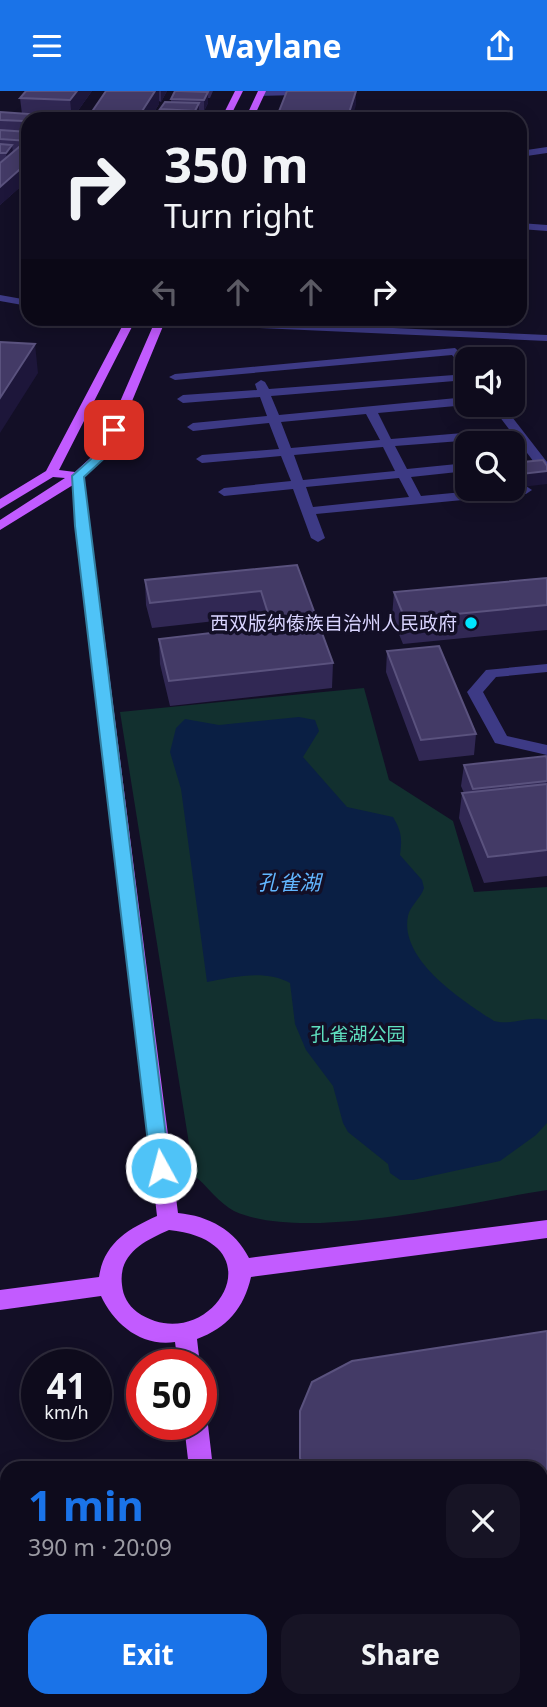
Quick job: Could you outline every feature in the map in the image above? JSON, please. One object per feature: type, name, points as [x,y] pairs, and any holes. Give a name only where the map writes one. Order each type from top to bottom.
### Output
[{"type":"main road","points":[[228,112],[239,91]]},
{"type":"main road","points":[[252,112],[261,93]]},
{"type":"main road","points":[[0,505],[51,473],[126,326]]},
{"type":"main road","points":[[0,526],[78,476],[105,452],[158,326]]},
{"type":"main road","points":[[51,473],[78,476]]},
{"type":"main road","points":[[78,476],[81,526],[167,1221]]},
{"type":"main road","points":[[167,1221],[190,1221],[210,1228],[226,1240],[237,1257],[239,1269],[236,1295],[225,1312],[207,1325],[185,1333],[163,1333],[143,1328],[126,1317],[114,1302],[108,1285],[110,1267],[117,1250],[130,1236],[148,1226],[167,1221]]},
{"type":"main road","points":[[239,1269],[547,1229]]},
{"type":"main road","points":[[0,1300],[108,1285]]},
{"type":"main road","points":[[185,1333],[186,1349]]},
{"type":"main road","points":[[198,1440],[200,1461]]},
{"type":"street","points":[[261,93],[338,91]]},
{"type":"street","points":[[527,153],[547,150]]},
{"type":"street","points":[[527,227],[547,228]]},
{"type":"street","points":[[0,298],[21,302]]},
{"type":"street","points":[[289,326],[547,338]]},
{"type":"street","points":[[175,377],[455,351]]},
{"type":"street","points":[[256,369],[318,538]]},
{"type":"street","points":[[183,399],[455,378]]},
{"type":"street","points":[[378,384],[392,408]]},
{"type":"street","points":[[193,427],[455,402]]},
{"type":"street","points":[[370,410],[416,500]]},
{"type":"street","points":[[506,417],[547,471]]},
{"type":"street","points":[[202,459],[455,438]]},
{"type":"street","points":[[224,492],[455,468]]},
{"type":"street","points":[[308,511],[526,490]]},
{"type":"street","points":[[547,668],[491,673],[475,692],[501,740],[547,750]]},
{"type":"green space","name":"孔雀湖公园","points":[[364,688],[389,780],[453,821],[474,892],[547,887],[547,1190],[343,1222],[264,1220],[229,1208],[194,1175],[120,712]]},
{"type":"water","name":"孔雀湖","points":[[299,717],[315,720],[319,731],[303,757],[347,807],[393,817],[396,822],[401,836],[400,855],[422,880],[424,888],[408,916],[408,932],[413,948],[423,963],[451,991],[494,1021],[547,1020],[547,1123],[536,1135],[500,1161],[413,1180],[400,1180],[390,1173],[388,1164],[348,1132],[333,1086],[306,1050],[295,1024],[290,983],[260,975],[207,982],[181,789],[170,752],[176,728],[185,719],[219,725]]},
{"type":"building","points":[[26,91],[77,91],[70,100],[20,98]]},
{"type":"building","points":[[106,91],[155,91],[142,112],[92,112]]},
{"type":"building","points":[[175,91],[208,92],[204,100],[171,99]]},
{"type":"building","points":[[287,91],[356,91],[349,112],[279,112]]},
{"type":"building","points":[[165,102],[199,103],[195,111],[160,109]]},
{"type":"building","points":[[0,112],[21,113],[21,121],[0,120]]},
{"type":"building","points":[[0,130],[21,132],[21,140],[0,139]]},
{"type":"building","points":[[0,144],[12,145],[6,153],[0,153]]},
{"type":"building","points":[[21,147],[21,168],[0,187],[0,163]]},
{"type":"building","points":[[0,342],[35,344],[0,398]]},
{"type":"building","points":[[543,460],[547,471],[525,474],[525,462]]},
{"type":"building","points":[[297,565],[333,663],[169,681],[159,639],[272,626],[261,591],[150,603],[145,580]]},
{"type":"building","points":[[547,578],[547,605],[405,619],[394,592]]},
{"type":"building","points":[[439,646],[476,734],[421,740],[387,651]]},
{"type":"building","points":[[546,756],[547,781],[473,789],[464,765]]},
{"type":"building","points":[[547,784],[547,850],[488,857],[462,793]]},
{"type":"building","points":[[547,1331],[547,1461],[301,1461],[300,1411],[312,1382],[352,1361]]},
{"type":"place","name":"西双版纳傣族自治州人民政府","points":[[471,623]]},
{"type":"route","points":[[114,430],[105,452],[78,476],[81,526],[161,1168]]}]
